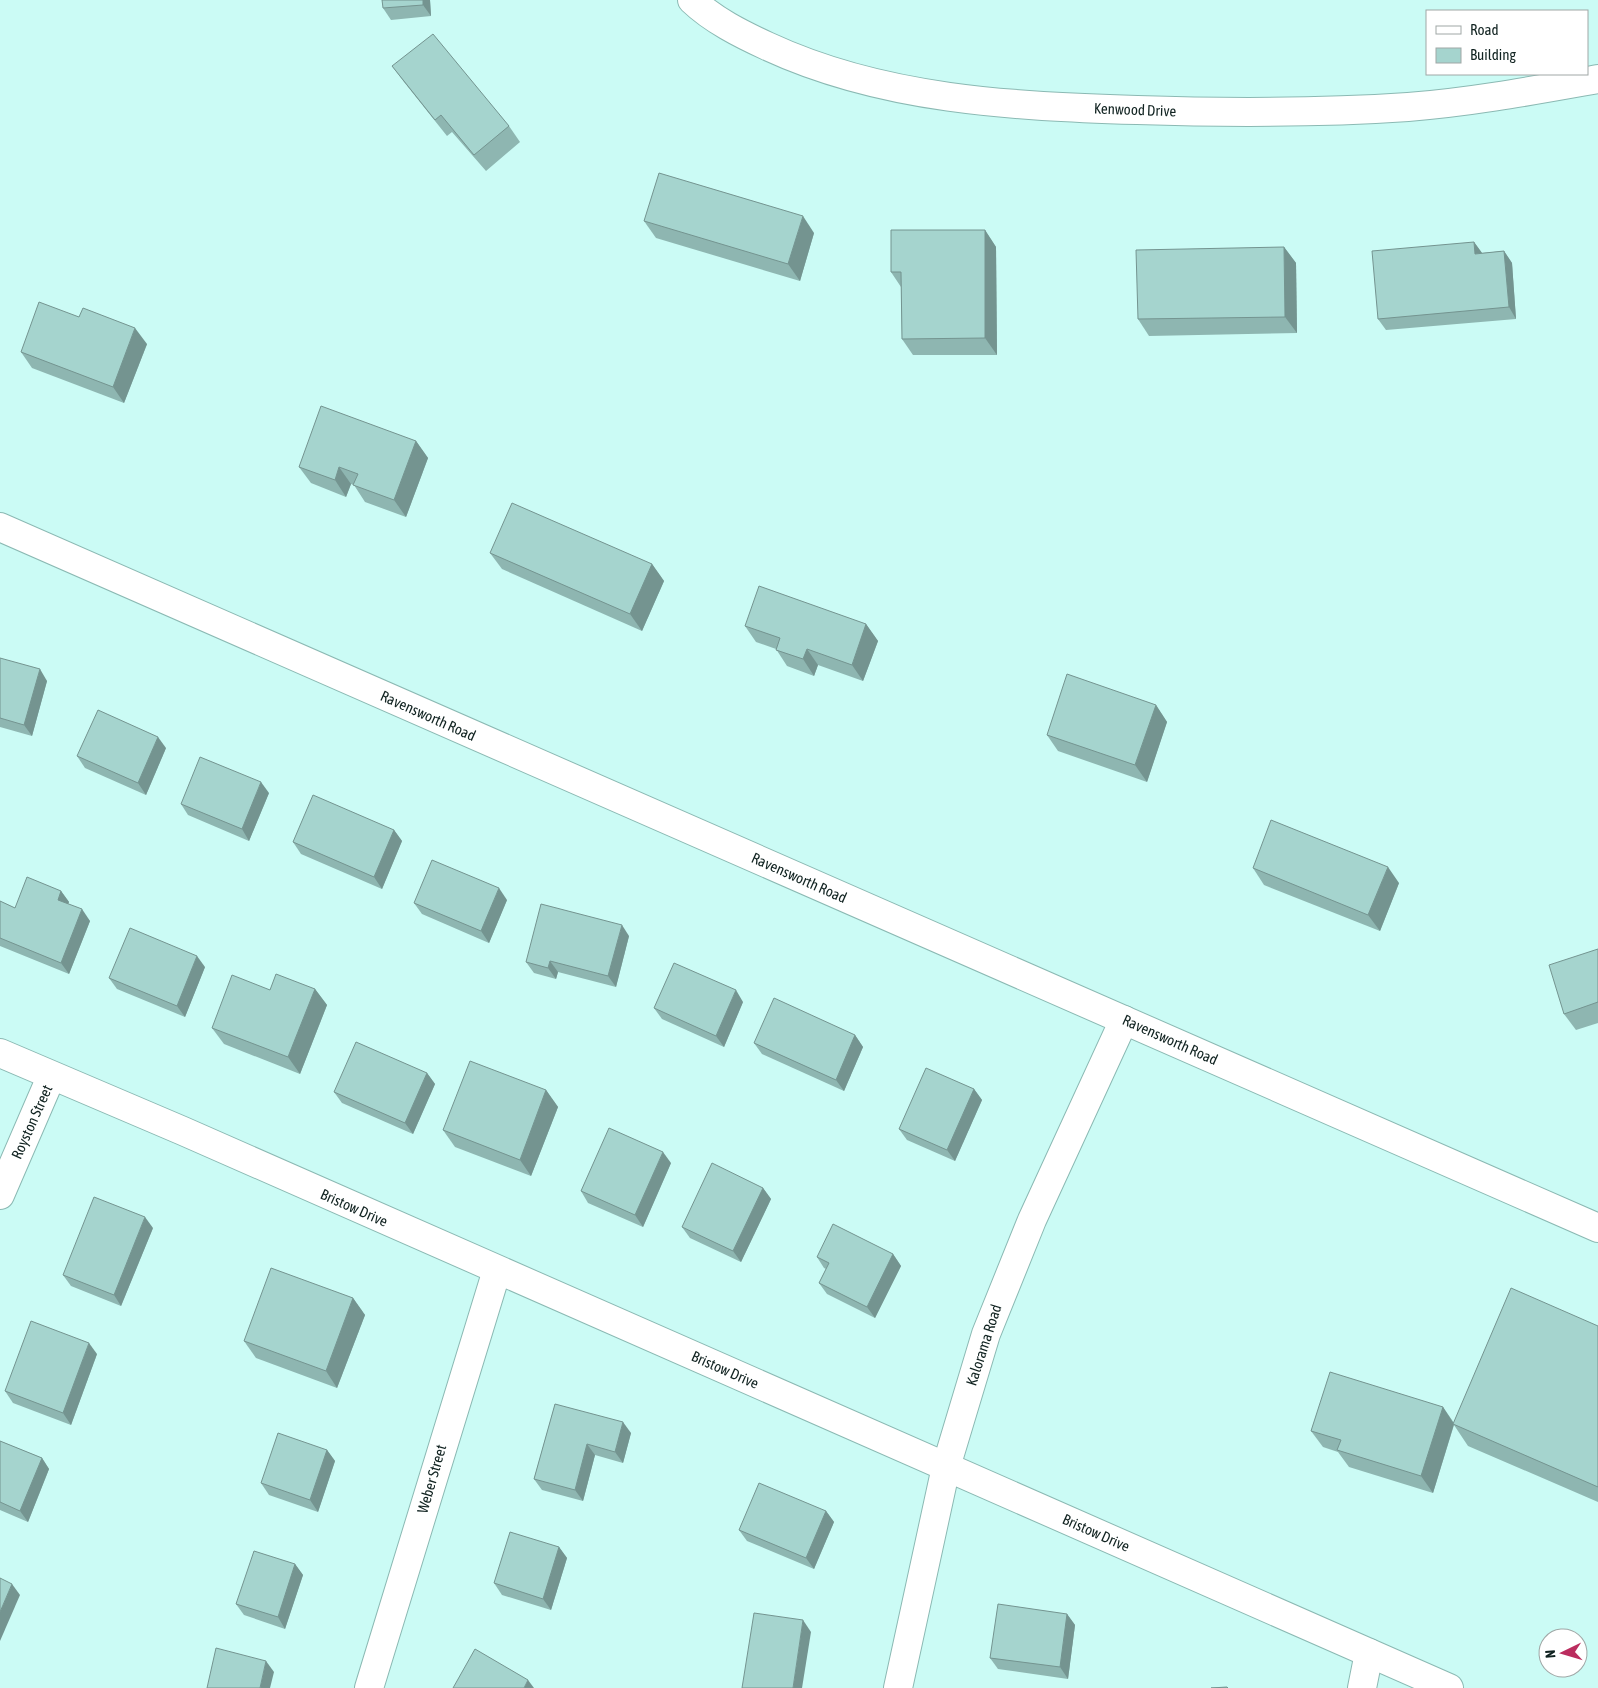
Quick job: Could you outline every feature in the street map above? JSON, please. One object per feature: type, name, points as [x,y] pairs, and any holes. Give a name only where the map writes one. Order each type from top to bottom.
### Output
[{"type":"street","name":"Kenwood Drive","points":[[692,0],[742,34],[800,61],[859,80],[946,97],[1040,106],[1248,113],[1410,107],[1535,90],[1598,79]]},
{"type":"street","name":"Ravensworth Road","points":[[0,527],[1598,1228]]},
{"type":"street","name":"Kalorama Road","points":[[898,1688],[946,1467],[986,1334],[1001,1292],[1032,1220],[1124,1020]]},
{"type":"street","name":"Bristow Drive","points":[[0,1053],[51,1077],[182,1131],[1449,1688]]},
{"type":"street","name":"Royston Street","points":[[0,1194],[51,1077]]},
{"type":"street","name":"Weber Street","points":[[369,1688],[497,1270]]},
{"type":"street","points":[[1362,1688],[1369,1653]]},
{"type":"building","points":[[382,0],[423,0],[423,5],[383,8]]},
{"type":"building","points":[[433,34],[509,126],[474,155],[441,115],[435,120],[392,66]]},
{"type":"building","points":[[659,173],[803,216],[788,264],[644,221]]},
{"type":"building","points":[[891,230],[985,230],[985,338],[902,339],[901,272],[891,272]]},
{"type":"building","points":[[1474,242],[1475,254],[1504,251],[1509,307],[1378,319],[1372,251]]},
{"type":"building","points":[[1284,247],[1285,317],[1138,319],[1136,250]]},
{"type":"building","points":[[39,302],[79,317],[83,308],[135,328],[113,387],[21,352]]},
{"type":"building","points":[[321,406],[416,441],[394,500],[353,485],[358,474],[339,467],[335,480],[299,467]]},
{"type":"building","points":[[512,503],[652,564],[630,614],[490,553]]},
{"type":"building","points":[[759,586],[866,624],[852,665],[807,649],[803,659],[776,650],[780,638],[745,626]]},
{"type":"building","points":[[0,658],[40,669],[24,725],[0,718]]},
{"type":"building","points":[[1067,674],[1156,705],[1135,765],[1047,735]]},
{"type":"building","points":[[98,710],[158,737],[138,783],[77,756]]},
{"type":"building","points":[[200,757],[261,782],[242,829],[181,804]]},
{"type":"building","points":[[313,795],[394,830],[374,877],[293,842]]},
{"type":"building","points":[[1271,820],[1388,867],[1368,915],[1253,868]]},
{"type":"building","points":[[432,860],[499,888],[481,931],[414,903]]},
{"type":"building","points":[[27,877],[61,891],[58,900],[82,909],[61,963],[0,938],[0,901],[15,908]]},
{"type":"building","points":[[541,904],[622,925],[608,976],[550,961],[548,968],[526,962]]},
{"type":"building","points":[[130,928],[197,956],[177,1006],[109,978]]},
{"type":"building","points":[[1598,949],[1598,1002],[1564,1014],[1549,965]]},
{"type":"building","points":[[674,963],[736,990],[716,1036],[654,1008]]},
{"type":"building","points":[[276,974],[315,989],[288,1057],[212,1028],[232,975],[270,990]]},
{"type":"building","points":[[774,998],[855,1035],[836,1080],[754,1043]]},
{"type":"building","points":[[356,1042],[427,1073],[405,1123],[334,1092]]},
{"type":"building","points":[[470,1061],[546,1090],[520,1160],[443,1130]]},
{"type":"building","points":[[926,1068],[974,1089],[947,1150],[899,1129]]},
{"type":"building","points":[[609,1128],[663,1152],[635,1215],[581,1191]]},
{"type":"building","points":[[712,1163],[763,1188],[733,1251],[682,1227]]},
{"type":"building","points":[[94,1197],[145,1217],[114,1295],[63,1275]]},
{"type":"building","points":[[833,1224],[893,1254],[867,1307],[819,1283],[829,1263],[817,1257]]},
{"type":"building","points":[[271,1268],[353,1298],[326,1371],[244,1341]]},
{"type":"building","points":[[1511,1288],[1598,1326],[1598,1487],[1453,1424]]},
{"type":"building","points":[[31,1321],[89,1343],[63,1413],[5,1391]]},
{"type":"building","points":[[1330,1372],[1443,1407],[1421,1476],[1337,1450],[1341,1440],[1311,1431]]},
{"type":"building","points":[[555,1404],[623,1422],[615,1452],[587,1444],[575,1490],[534,1479]]},
{"type":"building","points":[[278,1433],[327,1450],[310,1500],[261,1483]]},
{"type":"building","points":[[0,1441],[42,1458],[20,1511],[0,1502]]},
{"type":"building","points":[[759,1483],[826,1511],[806,1558],[739,1530]]},
{"type":"building","points":[[510,1532],[559,1547],[543,1599],[494,1583]]},
{"type":"building","points":[[254,1551],[295,1564],[278,1617],[236,1604]]},
{"type":"building","points":[[0,1578],[12,1584],[0,1612]]},
{"type":"building","points":[[998,1604],[1067,1614],[1060,1667],[990,1658]]},
{"type":"building","points":[[754,1613],[803,1620],[793,1688],[742,1688]]},
{"type":"building","points":[[216,1648],[266,1661],[260,1688],[207,1688]]},
{"type":"building","points":[[475,1649],[528,1680],[524,1688],[453,1688]]}]
